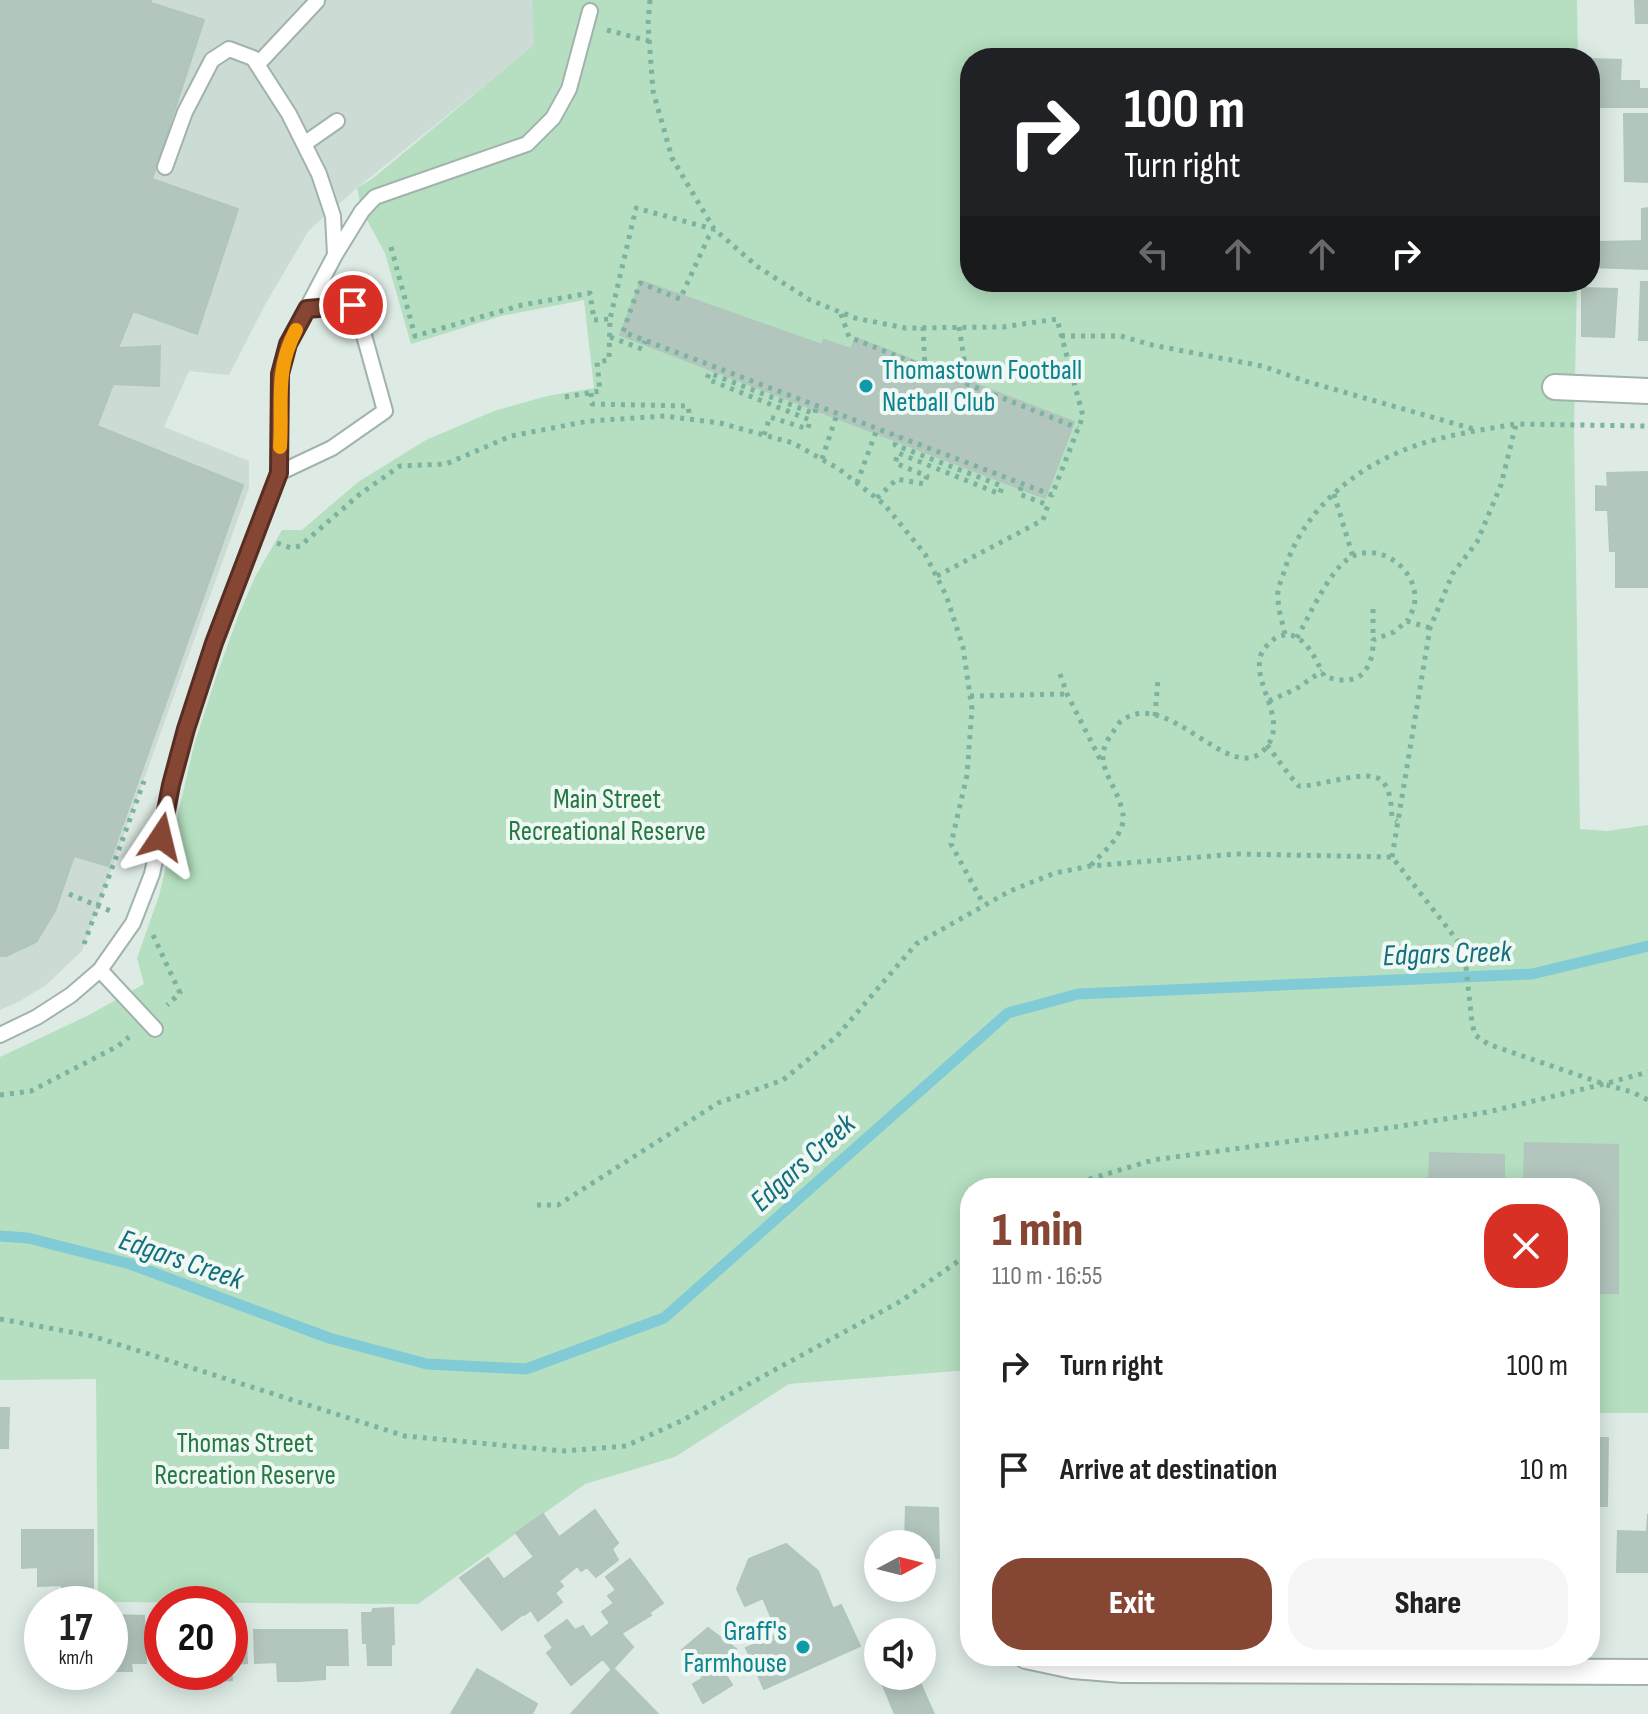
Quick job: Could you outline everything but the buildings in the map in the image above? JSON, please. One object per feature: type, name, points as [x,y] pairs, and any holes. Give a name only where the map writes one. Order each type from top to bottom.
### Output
[{"type":"street","points":[[1555,387],[1648,391]]},
{"type":"street","points":[[1073,1666],[1123,1670],[1648,1672]]},
{"type":"lane","points":[[258,64],[317,1]]},
{"type":"lane","points":[[0,1035],[37,1017],[71,995],[100,970],[133,923],[152,874],[186,729],[214,643],[279,473],[280,374],[288,344],[335,255],[362,211],[375,197],[527,144],[553,118],[569,89],[588,17]]},
{"type":"lane","points":[[165,167],[185,112],[212,60],[229,49],[253,58],[289,114],[319,174],[333,216],[335,255]]},
{"type":"lane","points":[[304,144],[337,121]]},
{"type":"lane","points":[[279,473],[332,448],[385,411],[357,310],[353,305],[307,309]]},
{"type":"lane","points":[[100,970],[152,1026]]},
{"type":"path","points":[[650,0],[648,24],[653,91],[672,158],[714,229],[758,267],[810,300],[840,313],[905,328],[1003,327],[1057,319],[1083,416],[1052,495],[623,332],[640,283],[680,299],[714,229]]},
{"type":"path","points":[[588,17],[649,41]]},
{"type":"path","points":[[565,397],[600,391],[597,362],[609,360],[610,319],[636,208],[714,229]]},
{"type":"path","points":[[391,247],[415,336],[522,305],[590,293],[594,320],[610,319]]},
{"type":"path","points":[[840,313],[849,337],[1078,428]]},
{"type":"path","points":[[923,327],[925,368]]},
{"type":"path","points":[[959,327],[968,385]]},
{"type":"path","points":[[1061,336],[1121,336],[1262,366],[1330,389],[1477,430]]},
{"type":"path","points":[[610,337],[642,349],[645,341]]},
{"type":"path","points":[[764,435],[770,417],[808,429],[810,420],[707,379],[709,373],[815,414],[816,406]]},
{"type":"path","points":[[591,393],[592,404],[688,406],[690,419]]},
{"type":"path","points":[[822,459],[837,414]]},
{"type":"path","points":[[268,541],[291,548],[300,546],[360,494],[400,466],[446,464],[511,436],[589,421],[665,416],[720,423],[793,443],[822,459],[884,504],[925,554],[946,595],[963,647],[972,709],[967,775],[951,844],[984,905]]},
{"type":"path","points":[[1516,424],[1501,485],[1477,542],[1453,573],[1430,628],[1392,857],[1464,949],[1475,1035],[1488,1044],[1648,1100]]},
{"type":"path","points":[[1285,634],[1279,613],[1278,591],[1288,557],[1303,529],[1319,509],[1360,473],[1395,453],[1431,440],[1477,430],[1516,424],[1648,426]]},
{"type":"path","points":[[857,483],[877,429]]},
{"type":"path","points":[[877,498],[897,479],[924,484],[927,476],[895,463],[898,453],[1000,494],[1002,486],[895,445],[897,436]]},
{"type":"path","points":[[937,576],[1043,520],[1048,505],[1019,494],[1022,484]]},
{"type":"path","points":[[1334,494],[1353,557]]},
{"type":"path","points":[[1297,638],[1337,569],[1360,553],[1375,552],[1388,555],[1408,574],[1416,600],[1407,621],[1394,632],[1373,640]]},
{"type":"path","points":[[1104,768],[1102,756],[1105,742],[1121,722],[1140,714],[1165,717],[1237,758],[1251,758],[1263,750],[1272,736],[1273,719],[1260,674],[1260,656],[1271,640],[1285,634],[1301,639],[1324,676],[1341,682],[1361,676],[1370,662],[1373,609]]},
{"type":"path","points":[[1407,621],[1430,628]]},
{"type":"path","points":[[1269,701],[1296,689],[1322,671]]},
{"type":"path","points":[[1060,674],[1120,800],[1124,819],[1116,839],[1090,866]]},
{"type":"path","points":[[1155,716],[1158,679]]},
{"type":"path","points":[[970,696],[1067,694]]},
{"type":"path","points":[[1267,745],[1299,786],[1368,775],[1381,780],[1389,795],[1392,817],[1398,822]]},
{"type":"path","points":[[82,951],[146,775]]},
{"type":"path","points":[[537,1205],[558,1205],[718,1103],[783,1080],[837,1036],[916,944],[1010,891],[1055,873],[1090,866],[1236,854],[1392,857]]},
{"type":"path","points":[[69,894],[114,913]]},
{"type":"path","points":[[0,1095],[31,1091],[152,1026],[180,993],[152,934]]},
{"type":"path","points":[[1093,1178],[1153,1160],[1488,1112],[1648,1072]]},
{"type":"path","points":[[0,1319],[92,1336],[405,1436],[564,1451],[626,1446],[681,1421],[901,1301],[960,1260]]},
{"type":"shaded area","points":[[0,0],[532,0],[535,45],[309,230],[229,375],[189,371],[164,427],[249,461],[249,488],[82,951],[46,985],[0,1010]]},
{"type":"green space","name":"Main Street Recreational Reserve","points":[[532,0],[1577,0],[1578,48],[960,48],[960,292],[1577,292],[1574,427],[1580,829],[1607,831],[1648,825],[1648,1413],[1600,1413],[1600,1178],[960,1178],[960,1371],[789,1384],[675,1457],[585,1484],[418,1604],[248,1603],[248,1586],[144,1586],[144,1602],[128,1602],[128,1586],[98,1586],[96,1379],[0,1380],[0,1057],[89,1015],[144,984],[137,958],[159,896],[194,745],[239,614],[255,577],[282,530],[302,530],[358,482],[426,440],[494,411],[547,396],[594,388],[584,300],[501,316],[411,344],[385,253],[362,211],[357,188],[372,179],[534,45]]},
{"type":"waterway","name":"Edgars Creek","points":[[0,1236],[28,1238],[130,1264],[329,1338],[427,1364],[526,1369],[664,1318],[1008,1013],[1078,994],[1532,974],[1648,946]]},
{"type":"slow traffic","points":[[280,447],[280,374],[288,344],[296,330]]},
{"type":"place","name":"Thomastown Football Netball Club","points":[[866,386]]},
{"type":"place","name":"Graff's Farmhouse","points":[[803,1647]]},
{"type":"route","points":[[161,837],[186,729],[214,643],[279,473],[280,374],[288,344],[307,309],[353,305]]},
{"type":"park label","name":"Thomas Street Recreation Reserve","points":[[245,1459]]}]
